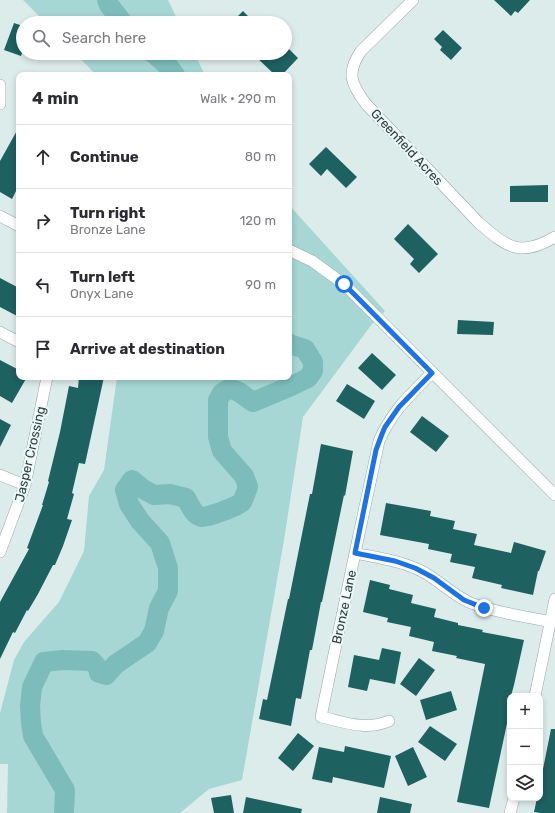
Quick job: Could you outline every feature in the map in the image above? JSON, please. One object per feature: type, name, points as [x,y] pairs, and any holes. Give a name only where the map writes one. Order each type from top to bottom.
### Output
[{"type":"street","name":"Greenfield Acres","points":[[413,0],[361,51],[356,58],[351,73],[355,88],[366,104],[491,234],[512,247],[522,249],[540,246],[555,237]]},
{"type":"street","points":[[0,85],[0,104]]},
{"type":"street","points":[[0,216],[16,224]]},
{"type":"street","points":[[292,251],[312,261],[344,284],[555,495]]},
{"type":"street","points":[[0,332],[16,340]]},
{"type":"street","name":"Bronze Lane","points":[[389,721],[380,725],[365,727],[321,717],[376,450],[385,427],[399,407],[432,373]]},
{"type":"street","name":"Jasper Crossing","points":[[0,552],[25,485],[46,380]]},
{"type":"street","points":[[0,475],[25,485]]},
{"type":"street","points":[[355,553],[395,561],[415,568],[434,578],[464,600],[484,608],[551,622]]},
{"type":"street","points":[[536,693],[555,599]]},
{"type":"street","points":[[510,813],[513,801]]},
{"type":"shaded area","points":[[23,0],[168,0],[176,16],[39,16]]},
{"type":"shaded area","points":[[82,60],[198,60],[204,72],[93,72]]},
{"type":"shaded area","points":[[292,208],[385,311],[372,324],[303,417],[284,540],[242,780],[209,789],[180,813],[7,813],[8,764],[0,764],[0,713],[14,660],[24,642],[59,602],[84,551],[89,496],[104,470],[117,380],[292,380]]},
{"type":"building","points":[[494,0],[530,0],[518,13],[515,11],[511,16]]},
{"type":"building","points":[[243,11],[248,16],[238,16]]},
{"type":"building","points":[[14,23],[16,24],[16,54],[4,50]]},
{"type":"building","points":[[443,30],[462,48],[451,60],[440,50],[442,47],[434,39]]},
{"type":"building","points":[[292,52],[298,58],[285,72],[272,72],[259,60],[292,60]]},
{"type":"building","points":[[16,132],[16,191],[12,199],[0,192],[0,161]]},
{"type":"building","points":[[326,147],[357,177],[346,188],[327,169],[321,176],[309,164]]},
{"type":"building","points":[[548,185],[548,202],[510,202],[510,186]]},
{"type":"building","points":[[408,224],[438,254],[419,273],[410,264],[414,259],[394,239]]},
{"type":"building","points":[[0,278],[16,286],[16,315],[0,307]]},
{"type":"building","points":[[458,320],[494,322],[493,335],[457,334]]},
{"type":"building","points":[[372,353],[396,375],[382,390],[358,368]]},
{"type":"building","points":[[0,360],[16,368],[16,380],[25,380],[12,403],[0,396]]},
{"type":"building","points":[[79,380],[103,380],[85,464],[79,463],[72,493],[74,494],[67,519],[72,520],[55,565],[53,565],[15,633],[13,632],[0,659],[0,602],[29,549],[27,548],[43,505],[49,482],[69,386],[78,388]]},
{"type":"building","points":[[347,384],[375,401],[364,419],[336,401]]},
{"type":"building","points":[[422,416],[449,436],[436,452],[410,432]]},
{"type":"building","points":[[0,419],[11,425],[0,447]]},
{"type":"building","points":[[321,444],[353,451],[345,496],[344,495],[312,650],[310,650],[301,699],[296,698],[291,726],[259,719],[263,699],[267,700],[310,494],[312,494]]},
{"type":"building","points":[[386,503],[431,511],[430,516],[455,521],[453,529],[477,534],[474,545],[511,553],[514,542],[546,551],[538,571],[533,595],[501,588],[502,585],[472,578],[475,567],[450,562],[452,554],[428,549],[429,544],[380,535]]},
{"type":"building","points":[[370,580],[390,585],[389,589],[413,595],[411,603],[436,609],[434,617],[458,623],[458,625],[483,630],[482,632],[524,640],[512,693],[507,693],[507,723],[489,808],[457,802],[485,664],[432,651],[434,642],[409,636],[411,627],[387,622],[388,618],[363,612]]},
{"type":"building","points":[[382,648],[401,652],[395,684],[370,679],[367,691],[348,687],[354,655],[379,660]]},
{"type":"building","points":[[419,658],[435,670],[416,696],[400,684]]},
{"type":"building","points":[[451,691],[457,710],[426,720],[420,700]]},
{"type":"building","points":[[430,726],[457,744],[445,761],[418,742]]},
{"type":"building","points":[[551,729],[555,729],[555,813],[534,812],[536,801],[543,801],[543,769]]},
{"type":"building","points":[[298,733],[314,746],[293,771],[278,758]]},
{"type":"building","points":[[345,746],[391,756],[384,788],[333,777],[332,783],[312,779],[319,747],[344,752]]},
{"type":"building","points":[[413,747],[427,777],[408,786],[395,756]]},
{"type":"building","points":[[231,795],[234,813],[214,813],[211,798]]},
{"type":"building","points":[[246,797],[302,809],[301,813],[243,813]]},
{"type":"building","points":[[380,797],[412,804],[410,813],[377,813]]},
{"type":"waterway","points":[[107,0],[118,16]]},
{"type":"waterway","points":[[161,60],[173,72]]},
{"type":"waterway","points":[[64,813],[65,790],[33,736],[30,706],[32,687],[44,662],[62,660],[92,661],[98,668],[99,673],[106,675],[116,664],[147,643],[154,631],[159,608],[168,591],[168,568],[160,543],[140,521],[129,504],[125,490],[132,480],[143,489],[154,495],[170,494],[186,498],[194,512],[202,517],[210,516],[240,504],[248,487],[244,476],[222,451],[218,437],[218,400],[222,393],[230,388],[239,392],[253,402],[308,378],[313,371],[313,362],[305,349],[292,345]]},
{"type":"route","points":[[344,284],[364,302],[432,373],[399,407],[385,427],[379,441],[355,553],[395,561],[415,568],[434,578],[464,600],[484,608]]}]
